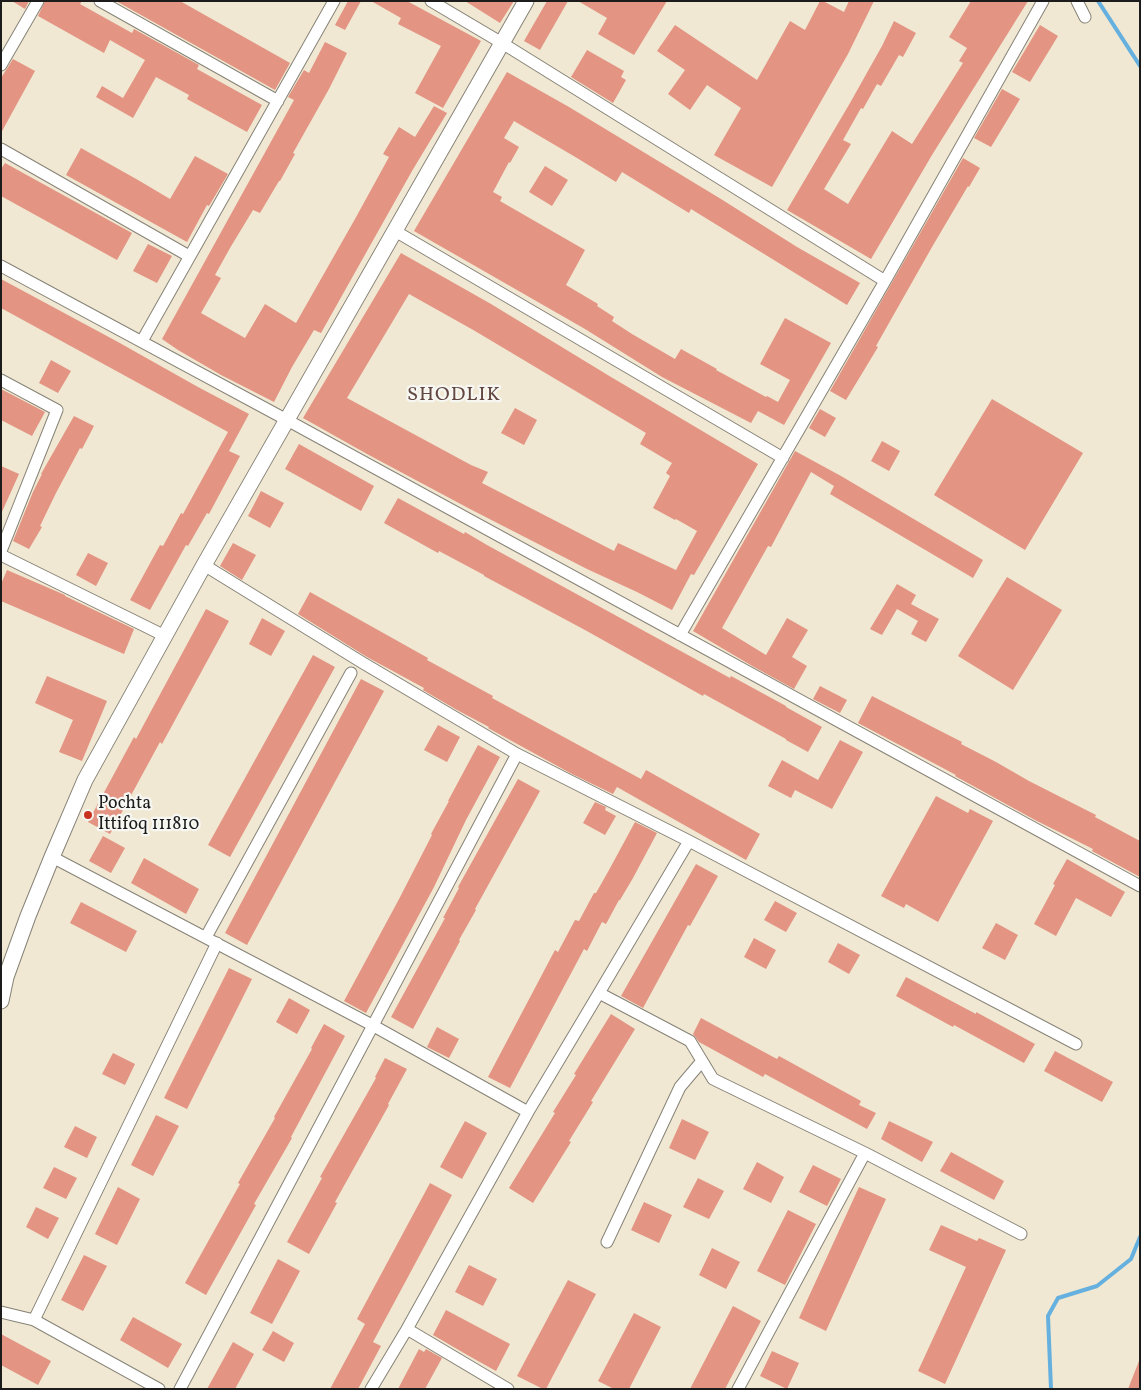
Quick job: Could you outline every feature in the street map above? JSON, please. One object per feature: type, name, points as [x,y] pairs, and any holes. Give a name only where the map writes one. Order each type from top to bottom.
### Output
[{"type":"main road","points":[[1,1001],[4,976],[52,857],[86,780],[204,565],[526,1]]},
{"type":"street","points":[[1,65],[38,1]]},
{"type":"street","points":[[100,1],[278,101]]},
{"type":"street","points":[[142,341],[334,1]]},
{"type":"street","points":[[431,1],[502,43],[885,281]]},
{"type":"street","points":[[680,635],[885,281],[1043,1]]},
{"type":"street","points":[[1077,1],[1085,17]]},
{"type":"street","points":[[1,148],[189,256]]},
{"type":"street","points":[[395,230],[783,458]]},
{"type":"street","points":[[1,266],[142,341],[1140,886]]},
{"type":"street","points":[[1,380],[57,410],[1,550]]},
{"type":"street","points":[[1,555],[165,636]]},
{"type":"street","points":[[204,565],[363,663],[517,754],[689,841],[1076,1044]]},
{"type":"street","points":[[206,937],[351,673]]},
{"type":"street","points":[[180,1389],[517,754]]},
{"type":"street","points":[[371,1389],[528,1112],[689,841]]},
{"type":"street","points":[[52,857],[372,1025],[528,1112]]},
{"type":"street","points":[[34,1320],[217,943]]},
{"type":"street","points":[[599,993],[690,1041],[713,1079],[865,1153],[1021,1234]]},
{"type":"street","points":[[607,1242],[680,1087],[702,1061]]},
{"type":"street","points":[[738,1389],[865,1153]]},
{"type":"street","points":[[1,1312],[34,1320],[158,1389]]},
{"type":"street","points":[[406,1329],[508,1389]]},
{"type":"building","points":[[12,1],[29,1],[25,9]]},
{"type":"building","points":[[45,1],[82,1],[80,4],[132,33],[134,29],[199,65],[197,69],[262,105],[247,132],[187,99],[189,95],[156,77],[133,118],[96,97],[102,86],[123,98],[145,60],[110,40],[104,53],[38,16]]},
{"type":"building","points":[[116,1],[180,1],[290,63],[275,90]]},
{"type":"building","points":[[348,1],[361,1],[345,30],[335,25]]},
{"type":"building","points":[[371,1],[407,1],[481,41],[443,108],[415,93],[441,46],[398,24],[401,18]]},
{"type":"building","points":[[465,1],[514,1],[500,23]]},
{"type":"building","points":[[547,1],[568,1],[540,50],[524,41]]},
{"type":"building","points":[[578,1],[667,1],[634,55],[598,34],[607,18]]},
{"type":"building","points":[[820,1],[844,12],[849,1],[874,1],[848,54],[772,187],[714,155],[741,108],[707,85],[690,110],[668,94],[685,70],[657,51],[675,25],[757,80],[790,21],[805,30]]},
{"type":"building","points":[[971,1],[1028,1],[932,155],[871,259],[787,210],[850,103],[894,21],[916,33],[903,57],[899,55],[881,86],[877,84],[863,109],[861,108],[843,140],[851,144],[824,189],[848,204],[892,131],[912,144],[963,63],[959,61],[967,48],[949,37]]},
{"type":"building","points":[[1040,25],[1058,36],[1030,82],[1012,72]]},
{"type":"building","points":[[325,42],[347,53],[280,181],[260,213],[253,210],[230,248],[215,275],[221,278],[201,313],[245,338],[265,304],[296,323],[389,157],[383,154],[399,127],[415,137],[434,106],[447,113],[412,171],[321,333],[314,330],[274,402],[221,375],[162,339],[294,100],[288,97],[304,70],[309,73]]},
{"type":"building","points":[[587,50],[624,71],[621,77],[626,80],[613,103],[571,77]]},
{"type":"building","points":[[13,59],[35,71],[1,133],[1,78]]},
{"type":"building","points":[[507,72],[569,107],[797,247],[860,283],[847,305],[691,209],[689,213],[622,172],[616,182],[514,121],[504,138],[519,147],[493,192],[502,197],[500,201],[585,250],[566,285],[598,304],[597,306],[614,317],[612,321],[632,334],[675,359],[681,349],[716,370],[778,402],[790,380],[760,364],[785,318],[831,343],[784,425],[758,411],[751,423],[662,377],[585,329],[414,231]]},
{"type":"building","points":[[1002,89],[1020,99],[991,147],[974,138]]},
{"type":"building","points":[[81,148],[170,199],[195,156],[228,174],[209,206],[207,205],[187,242],[66,175]]},
{"type":"building","points":[[963,158],[980,168],[932,247],[876,346],[878,347],[846,400],[830,391]]},
{"type":"building","points":[[5,163],[132,233],[117,260],[1,196],[1,169]]},
{"type":"building","points":[[545,166],[568,180],[552,206],[529,192]]},
{"type":"building","points":[[148,244],[172,256],[157,283],[133,271]]},
{"type":"building","points":[[401,253],[491,304],[758,464],[694,575],[691,574],[672,610],[470,509],[303,418]],"holes":[[[409,294],[646,433],[640,444],[672,463],[666,473],[670,476],[653,508],[697,531],[676,570],[618,543],[614,551],[482,483],[488,472],[471,465],[347,398]]]},
{"type":"building","points":[[1,279],[249,414],[229,451],[240,456],[209,514],[207,513],[188,546],[186,545],[150,610],[130,600],[160,545],[163,546],[181,513],[183,514],[228,432],[1,308]]},
{"type":"building","points":[[51,360],[71,371],[58,393],[39,383]]},
{"type":"building","points":[[1,389],[45,412],[32,436],[1,420]]},
{"type":"building","points":[[992,399],[1083,453],[1025,550],[934,495]]},
{"type":"building","points":[[515,408],[537,420],[524,445],[501,433]]},
{"type":"building","points":[[820,409],[836,418],[825,437],[809,428]]},
{"type":"building","points":[[74,416],[94,426],[56,493],[40,526],[42,527],[29,549],[13,541],[41,474]]},
{"type":"building","points":[[882,441],[900,451],[889,471],[871,461]]},
{"type":"building","points":[[299,444],[374,486],[361,511],[285,469]]},
{"type":"building","points":[[795,451],[983,560],[973,578],[830,494],[834,486],[811,472],[771,547],[768,546],[722,628],[766,655],[787,618],[808,630],[792,657],[807,666],[794,689],[693,631]]},
{"type":"building","points":[[1,466],[19,474],[1,514]]},
{"type":"building","points":[[261,491],[284,503],[270,528],[248,516]]},
{"type":"building","points":[[398,498],[464,534],[465,532],[822,727],[808,752],[484,575],[439,551],[438,553],[384,523]]},
{"type":"building","points":[[233,543],[256,555],[242,580],[220,566]]},
{"type":"building","points":[[88,553],[108,563],[96,586],[76,575]]},
{"type":"building","points":[[7,570],[65,595],[134,629],[124,654],[1,601],[1,584]]},
{"type":"building","points":[[1007,577],[1062,610],[1013,690],[958,656]]},
{"type":"building","points":[[897,584],[916,595],[911,604],[939,619],[926,642],[911,634],[918,621],[897,609],[882,635],[870,629]]},
{"type":"building","points":[[310,592],[428,658],[427,660],[493,696],[492,698],[641,779],[646,770],[760,834],[746,860],[617,787],[613,794],[572,774],[488,728],[423,690],[424,688],[367,657],[298,614]]},
{"type":"building","points":[[206,609],[229,621],[162,744],[160,742],[110,834],[88,822],[134,737],[136,739]]},
{"type":"building","points":[[262,618],[285,631],[271,656],[249,644]]},
{"type":"building","points":[[313,655],[335,667],[230,857],[208,845]]},
{"type":"building","points":[[47,676],[107,701],[82,761],[59,752],[73,720],[35,703]]},
{"type":"building","points":[[361,679],[384,691],[247,945],[225,933]]},
{"type":"building","points":[[820,686],[847,700],[840,713],[813,699]]},
{"type":"building","points":[[872,696],[962,742],[961,744],[1096,815],[1095,817],[1140,841],[1140,877],[1092,851],[1093,849],[1035,820],[858,723]]},
{"type":"building","points":[[438,725],[460,737],[447,762],[424,750]]},
{"type":"building","points":[[840,740],[863,752],[832,809],[795,790],[791,798],[768,786],[782,760],[818,780]]},
{"type":"building","points":[[478,745],[500,757],[466,820],[434,887],[366,1013],[344,1001]]},
{"type":"building","points":[[518,779],[540,791],[475,909],[413,1029],[391,1017],[445,918],[443,918],[458,887]]},
{"type":"building","points":[[936,796],[968,813],[970,809],[993,821],[938,922],[906,904],[904,908],[881,896]]},
{"type":"building","points":[[595,802],[606,807],[605,810],[616,816],[605,835],[583,823]]},
{"type":"building","points":[[635,822],[657,833],[633,878],[606,924],[602,922],[587,951],[584,949],[510,1088],[488,1077],[555,950],[558,952],[575,920],[579,921]]},
{"type":"building","points":[[103,836],[125,848],[111,873],[89,861]]},
{"type":"building","points":[[144,858],[199,889],[186,914],[131,883]]},
{"type":"building","points":[[1067,859],[1125,892],[1111,917],[1076,898],[1056,936],[1034,924]]},
{"type":"building","points":[[696,864],[718,876],[690,926],[688,925],[643,1008],[621,996]]},
{"type":"building","points":[[775,901],[797,913],[786,932],[764,920]]},
{"type":"building","points":[[81,902],[137,931],[126,952],[70,923]]},
{"type":"building","points":[[996,923],[1018,935],[1005,960],[982,948]]},
{"type":"building","points":[[754,938],[776,950],[766,969],[744,957]]},
{"type":"building","points":[[838,943],[860,955],[849,974],[828,962]]},
{"type":"building","points":[[229,968],[252,979],[187,1109],[164,1098]]},
{"type":"building","points":[[906,977],[1035,1044],[1024,1063],[896,996]]},
{"type":"building","points":[[289,998],[310,1010],[297,1034],[276,1022]]},
{"type":"building","points":[[611,1014],[635,1029],[591,1101],[593,1102],[569,1141],[571,1142],[533,1203],[509,1188],[555,1113],[553,1112],[576,1075],[574,1074]]},
{"type":"building","points":[[701,1018],[777,1059],[779,1056],[861,1101],[859,1105],[876,1113],[867,1129],[765,1074],[763,1077],[699,1042],[693,1034]]},
{"type":"building","points":[[324,1024],[345,1036],[292,1138],[254,1204],[256,1205],[206,1295],[185,1283],[240,1184],[238,1183],[275,1118]]},
{"type":"building","points":[[437,1027],[459,1039],[449,1058],[427,1047]]},
{"type":"building","points":[[1055,1051],[1113,1082],[1102,1102],[1044,1071]]},
{"type":"building","points":[[113,1053],[135,1064],[125,1085],[102,1074]]},
{"type":"building","points":[[385,1058],[407,1069],[309,1254],[287,1242]]},
{"type":"building","points":[[156,1115],[179,1126],[153,1176],[131,1165]]},
{"type":"building","points":[[682,1119],[709,1132],[695,1160],[669,1148]]},
{"type":"building","points":[[465,1121],[487,1133],[462,1179],[440,1167]]},
{"type":"building","points":[[889,1121],[933,1142],[922,1162],[881,1139]]},
{"type":"building","points":[[75,1126],[97,1137],[87,1158],[64,1147]]},
{"type":"building","points":[[951,1152],[1004,1181],[994,1200],[940,1171]]},
{"type":"building","points":[[757,1162],[784,1177],[771,1203],[743,1189]]},
{"type":"building","points":[[813,1165],[841,1179],[827,1206],[799,1192]]},
{"type":"building","points":[[54,1167],[77,1178],[66,1199],[43,1188]]},
{"type":"building","points":[[698,1178],[724,1191],[709,1219],[683,1207]]},
{"type":"building","points":[[430,1183],[452,1195],[373,1342],[381,1346],[358,1389],[330,1389],[365,1324],[357,1319]]},
{"type":"building","points":[[118,1187],[140,1199],[117,1245],[95,1234]]},
{"type":"building","points":[[859,1187],[886,1199],[826,1331],[799,1318]]},
{"type":"building","points":[[644,1202],[672,1215],[659,1243],[631,1230]]},
{"type":"building","points":[[36,1207],[59,1218],[48,1239],[26,1227]]},
{"type":"building","points":[[788,1210],[816,1224],[785,1285],[757,1271]]},
{"type":"building","points":[[941,1225],[977,1241],[979,1238],[1006,1250],[945,1384],[918,1371],[966,1267],[929,1250]]},
{"type":"building","points":[[712,1248],[740,1262],[726,1289],[699,1275]]},
{"type":"building","points":[[84,1255],[107,1266],[83,1311],[61,1300]]},
{"type":"building","points":[[278,1259],[300,1271],[272,1324],[250,1313]]},
{"type":"building","points":[[469,1265],[497,1279],[483,1306],[455,1292]]},
{"type":"building","points":[[568,1280],[596,1294],[546,1389],[543,1389],[517,1376]]},
{"type":"building","points":[[733,1306],[761,1321],[725,1389],[690,1389]]},
{"type":"building","points":[[446,1310],[510,1344],[496,1371],[433,1335]]},
{"type":"building","points":[[634,1313],[661,1327],[629,1389],[614,1389],[598,1381]]},
{"type":"building","points":[[133,1317],[182,1344],[168,1368],[120,1340]]},
{"type":"building","points":[[273,1331],[294,1343],[284,1362],[262,1350]]},
{"type":"building","points":[[1,1334],[51,1361],[38,1385],[1,1365]]},
{"type":"building","points":[[233,1342],[254,1354],[240,1380],[235,1389],[207,1389]]},
{"type":"building","points":[[419,1349],[424,1352],[426,1349],[442,1358],[425,1389],[398,1389]]},
{"type":"building","points":[[772,1351],[799,1363],[787,1389],[760,1376]]},
{"type":"building","points":[[1139,1361],[1140,1389],[1128,1389]]},
{"type":"waterway","points":[[1098,1],[1140,66]]},
{"type":"waterway","points":[[1051,1389],[1048,1316],[1058,1298],[1097,1286],[1131,1259],[1140,1237]]},
{"type":"place","name":"Pochta Ittifoq 111810","points":[[88,815]]},
{"type":"district","name":"SHODLIK","points":[[454,396]]}]
